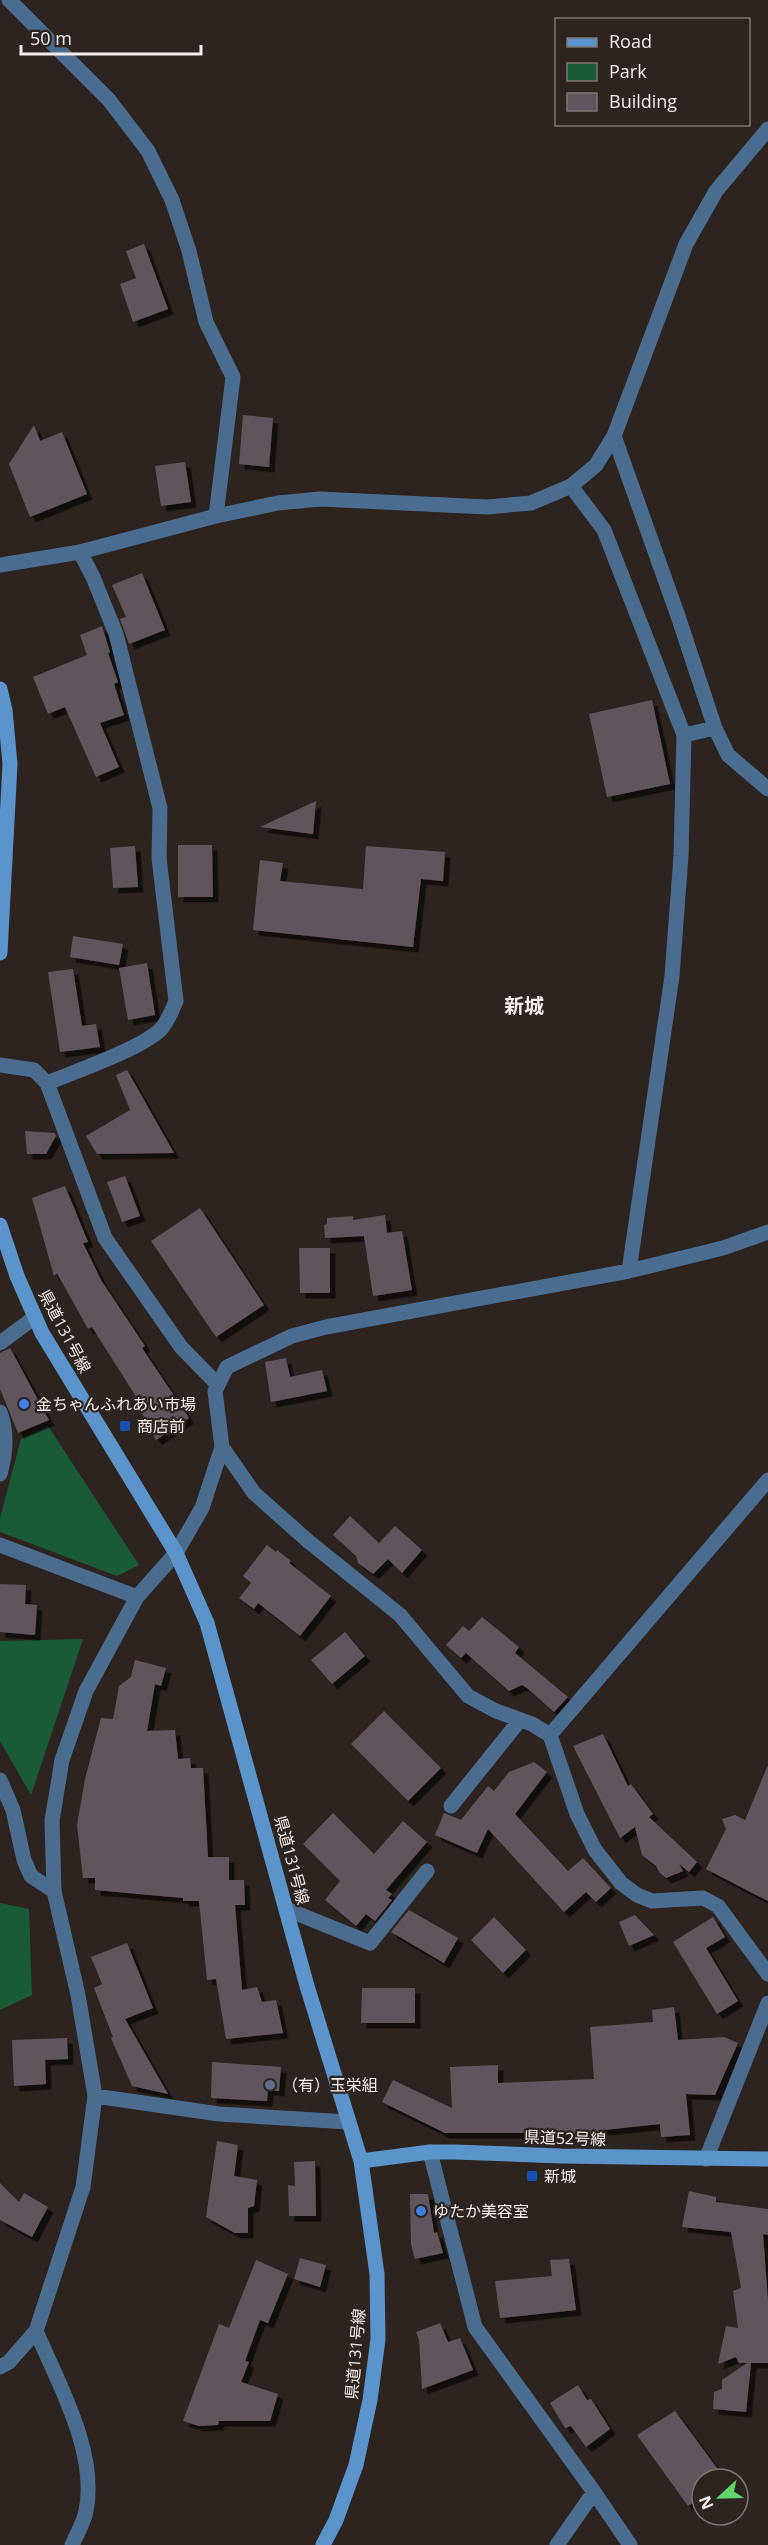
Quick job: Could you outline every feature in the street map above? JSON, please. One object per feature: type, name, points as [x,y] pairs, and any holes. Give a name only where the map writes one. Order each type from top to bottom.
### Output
[{"type":"main road","points":[[0,689],[5,710],[0,953]]},
{"type":"main road","name":"県道131号線","points":[[0,1224],[17,1276],[42,1333],[176,1553],[207,1623],[286,1909],[361,2161],[377,2274],[378,2339],[370,2400],[356,2465],[336,2520],[323,2545]]},
{"type":"main road","name":"県道52号線","points":[[361,2161],[430,2152],[768,2159]]},
{"type":"street","points":[[9,0],[109,100],[148,151],[172,200],[189,251],[206,322],[233,377],[216,516]]},
{"type":"street","points":[[0,565],[80,552],[216,516],[278,503],[320,499],[487,507],[531,503],[571,486],[596,465],[614,436],[686,244],[717,191],[768,129]]},
{"type":"street","points":[[614,436],[715,728],[728,755],[768,789]]},
{"type":"street","points":[[571,486],[604,530],[684,735],[681,856],[672,976],[629,1271]]},
{"type":"street","points":[[47,1083],[145,1041],[160,1030],[169,1018],[176,1001],[159,858],[160,808],[116,634],[93,577],[80,552]]},
{"type":"street","points":[[684,735],[715,728]]},
{"type":"street","points":[[0,1065],[34,1070],[47,1083],[105,1239],[181,1347],[218,1385]]},
{"type":"street","points":[[0,2367],[9,2362],[36,2331],[83,2187],[95,2096],[78,1995],[54,1891],[52,1821],[62,1760],[86,1691],[136,1597],[176,1553],[202,1508],[222,1448],[215,1391],[227,1367],[292,1336],[326,1327],[629,1271],[723,1248],[768,1232]]},
{"type":"street","points":[[0,1343],[35,1317]]},
{"type":"street","points":[[0,1412],[4,1423],[6,1451],[0,1474]]},
{"type":"street","points":[[222,1448],[254,1493],[308,1541],[400,1615],[468,1696],[496,1711],[532,1724],[550,1735],[577,1814],[595,1850],[621,1883],[637,1895],[652,1901],[703,1898],[718,1906],[768,1974]]},
{"type":"street","points":[[550,1735],[768,1480]]},
{"type":"street","points":[[0,1545],[136,1597]]},
{"type":"street","points":[[452,1806],[520,1720]]},
{"type":"street","points":[[0,1780],[13,1810],[24,1860],[31,1876],[54,1891]]},
{"type":"street","points":[[286,1909],[370,1943],[427,1871]]},
{"type":"street","points":[[706,2159],[768,2003]]},
{"type":"street","points":[[95,2096],[219,2114],[348,2122]]},
{"type":"street","points":[[430,2152],[475,2327],[630,2545]]},
{"type":"street","points":[[36,2331],[77,2427],[88,2477],[86,2511],[72,2545]]},
{"type":"street","points":[[557,2545],[594,2492]]},
{"type":"green space","points":[[48,1426],[139,1565],[117,1576],[0,1532],[0,1518],[21,1439]]},
{"type":"green space","points":[[83,1639],[31,1795],[0,1741],[0,1641]]},
{"type":"green space","points":[[0,1903],[29,1909],[32,1995],[0,2010]]},
{"type":"building","points":[[144,244],[168,309],[133,322],[120,284],[136,278],[126,251]]},
{"type":"building","points":[[243,415],[273,418],[269,467],[239,464]]},
{"type":"building","points":[[34,425],[40,441],[62,432],[87,494],[30,517],[9,464]]},
{"type":"building","points":[[185,462],[191,502],[161,506],[155,466]]},
{"type":"building","points":[[142,573],[165,630],[129,644],[120,619],[126,617],[112,585]]},
{"type":"building","points":[[102,626],[118,682],[114,684],[124,715],[100,723],[119,767],[96,777],[65,707],[48,714],[33,677],[87,655],[80,635]]},
{"type":"building","points":[[652,700],[670,784],[607,797],[589,714]]},
{"type":"building","points":[[316,801],[313,834],[260,827]]},
{"type":"building","points":[[178,845],[212,845],[213,897],[178,897]]},
{"type":"building","points":[[135,846],[138,887],[113,888],[110,848]]},
{"type":"building","points":[[366,846],[445,852],[443,881],[421,879],[413,947],[253,930],[260,860],[283,863],[280,881],[363,889]]},
{"type":"building","points":[[73,936],[123,944],[119,965],[70,957]]},
{"type":"building","points":[[147,963],[155,1015],[128,1020],[119,968]]},
{"type":"building","points":[[73,969],[82,1026],[96,1024],[100,1047],[60,1052],[48,972]]},
{"type":"building","points":[[127,1070],[174,1153],[97,1154],[86,1136],[130,1110],[116,1075]]},
{"type":"building","points":[[25,1131],[55,1133],[56,1136],[46,1154],[27,1154]]},
{"type":"building","points":[[125,1176],[140,1216],[122,1222],[107,1182]]},
{"type":"building","points":[[65,1186],[88,1242],[83,1243],[101,1280],[145,1346],[142,1348],[189,1418],[156,1440],[137,1404],[140,1403],[92,1327],[88,1329],[57,1273],[54,1276],[32,1198]]},
{"type":"building","points":[[200,1208],[264,1305],[216,1337],[151,1241]]},
{"type":"building","points":[[385,1215],[387,1233],[402,1231],[412,1290],[373,1296],[364,1236],[325,1238],[324,1225],[327,1224],[327,1218],[353,1216],[353,1220]]},
{"type":"building","points":[[299,1248],[330,1248],[330,1293],[300,1293]]},
{"type":"building","name":"金ちゃんふれあい市場","points":[[10,1348],[49,1420],[18,1433],[0,1389],[0,1353]]},
{"type":"building","points":[[286,1358],[290,1377],[322,1370],[327,1391],[271,1402],[265,1362]]},
{"type":"building","points":[[350,1516],[379,1543],[395,1526],[422,1550],[402,1573],[388,1559],[373,1574],[358,1563],[356,1556],[333,1535]]},
{"type":"building","points":[[267,1545],[291,1561],[289,1563],[331,1596],[300,1636],[258,1603],[254,1609],[239,1598],[251,1583],[243,1576]]},
{"type":"building","points":[[0,1584],[26,1585],[25,1604],[37,1605],[35,1635],[0,1632]]},
{"type":"building","points":[[482,1617],[519,1647],[515,1653],[568,1697],[554,1712],[527,1688],[522,1685],[509,1691],[466,1653],[461,1658],[446,1645],[463,1626],[469,1631]]},
{"type":"building","points":[[345,1632],[365,1656],[332,1684],[311,1660]]},
{"type":"building","points":[[135,1660],[166,1668],[161,1686],[155,1684],[147,1731],[175,1730],[178,1759],[190,1758],[191,1768],[203,1768],[208,1857],[229,1857],[229,1880],[244,1880],[245,1905],[235,1905],[242,1990],[257,1987],[262,2002],[276,2000],[283,2033],[226,2039],[216,1979],[207,1980],[199,1901],[95,1890],[95,1878],[83,1878],[77,1825],[85,1779],[101,1718],[113,1719],[119,1686],[131,1677]]},
{"type":"building","points":[[384,1711],[441,1768],[408,1801],[351,1744]]},
{"type":"building","points":[[603,1734],[628,1786],[631,1784],[653,1814],[649,1817],[697,1862],[689,1872],[679,1864],[683,1871],[666,1878],[642,1855],[635,1827],[620,1838],[573,1746]]},
{"type":"building","points":[[534,1762],[547,1772],[515,1814],[568,1871],[583,1858],[611,1888],[596,1902],[586,1892],[564,1912],[488,1829],[477,1853],[435,1835],[444,1813],[461,1820],[488,1786],[494,1791],[509,1772]]},
{"type":"building","points":[[768,1765],[768,1901],[706,1869],[726,1829],[722,1819],[735,1815],[745,1820]]},
{"type":"building","points":[[333,1813],[374,1854],[403,1821],[427,1842],[386,1890],[392,1894],[388,1898],[392,1900],[375,1921],[366,1914],[356,1926],[325,1900],[340,1881],[303,1844]]},
{"type":"building","points":[[409,1910],[458,1938],[444,1963],[391,1932]]},
{"type":"building","points":[[635,1915],[654,1935],[629,1946],[619,1922]]},
{"type":"building","points":[[494,1917],[526,1950],[503,1973],[471,1940]]},
{"type":"building","points":[[713,1917],[725,1937],[706,1948],[738,2001],[717,2014],[673,1942]]},
{"type":"building","points":[[127,1943],[153,2008],[125,2019],[168,2094],[132,2086],[111,2038],[113,2037],[94,1988],[102,1984],[91,1957]]},
{"type":"building","points":[[362,1988],[415,1988],[415,2023],[361,2023]]},
{"type":"building","points":[[674,2007],[678,2040],[724,2037],[738,2043],[715,2095],[686,2094],[690,2135],[661,2137],[660,2124],[585,2132],[585,2136],[534,2133],[445,2133],[382,2102],[393,2080],[452,2108],[450,2067],[498,2065],[498,2083],[594,2079],[590,2027],[653,2022],[652,2010]]},
{"type":"building","points":[[67,2038],[68,2059],[45,2060],[46,2084],[14,2086],[12,2040]]},
{"type":"building","points":[[212,2062],[281,2067],[279,2091],[268,2090],[267,2101],[211,2098]]},
{"type":"building","points":[[217,2141],[238,2145],[234,2176],[257,2180],[254,2206],[248,2208],[248,2233],[235,2233],[206,2217]]},
{"type":"building","points":[[315,2161],[316,2216],[289,2216],[288,2185],[295,2186],[294,2162]]},
{"type":"building","points":[[0,2183],[19,2202],[24,2193],[48,2207],[32,2237],[0,2220]]},
{"type":"building","points":[[689,2191],[716,2197],[716,2202],[768,2209],[768,2235],[763,2234],[768,2301],[768,2363],[751,2363],[746,2412],[713,2409],[714,2392],[722,2389],[722,2380],[747,2363],[739,2363],[736,2357],[718,2364],[726,2326],[738,2328],[733,2291],[741,2288],[731,2232],[682,2227]]},
{"type":"building","points":[[410,2194],[428,2194],[434,2233],[437,2232],[443,2253],[415,2259],[411,2244]]},
{"type":"building","points":[[300,2258],[326,2265],[320,2287],[294,2279]]},
{"type":"building","points":[[569,2259],[576,2310],[500,2318],[495,2281],[552,2276],[550,2260]]},
{"type":"building","points":[[256,2260],[288,2274],[268,2323],[260,2320],[245,2361],[249,2362],[241,2382],[278,2394],[270,2421],[219,2421],[218,2425],[199,2426],[183,2421],[219,2324],[229,2328]]},
{"type":"building","points":[[440,2323],[448,2342],[460,2338],[473,2370],[422,2389],[419,2340],[416,2332]]},
{"type":"building","points":[[578,2385],[587,2400],[591,2399],[610,2429],[586,2447],[571,2426],[565,2428],[550,2403]]},
{"type":"building","points":[[675,2411],[716,2467],[690,2467],[690,2505],[688,2506],[637,2435]]},
{"type":"place","name":"金ちゃんふれあい市場","points":[[24,1404]]},
{"type":"place","name":"商店前","points":[[125,1426]]},
{"type":"place","name":"（有）玉栄組","points":[[270,2085]]},
{"type":"place","name":"新城","points":[[532,2176]]},
{"type":"place","name":"ゆたか美容室","points":[[421,2211]]},
{"type":"district","name":"新城","points":[[524,1005]]}]
